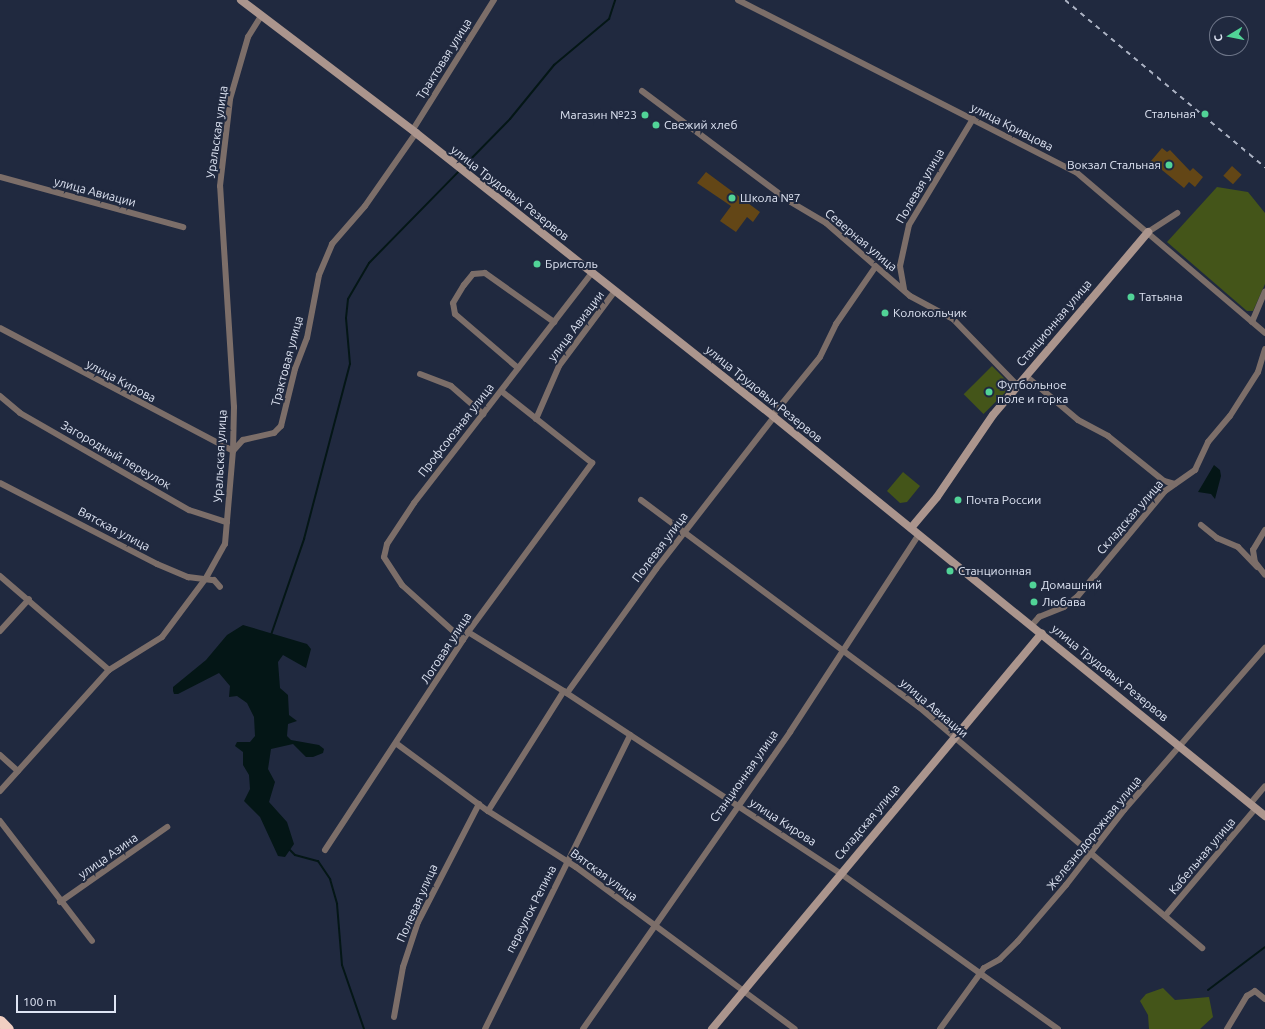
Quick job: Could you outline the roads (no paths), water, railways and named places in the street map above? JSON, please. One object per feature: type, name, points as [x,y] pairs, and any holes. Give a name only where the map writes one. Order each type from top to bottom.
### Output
[{"type":"highway","points":[[0,1022],[8,1029]]},
{"type":"main road","name":"улица Трудовых Резервов","points":[[241,0],[445,156],[773,416],[1032,624],[1265,816]]},
{"type":"main road","name":"Станционная улица","points":[[911,528],[937,497],[966,450],[1026,376],[1148,232]]},
{"type":"main road","name":"Складская улица","points":[[712,1029],[840,873],[1042,633]]},
{"type":"street","name":"Трактовая улица","points":[[233,451],[243,440],[274,433],[281,426],[309,331],[319,275],[332,244],[365,206],[414,132],[494,0]]},
{"type":"street","name":"улица Кривцова","points":[[738,0],[1076,172],[1265,332]]},
{"type":"street","name":"Уральская улица","points":[[0,791],[109,670],[162,637],[206,578],[225,544],[233,451],[234,408],[220,186],[230,99],[248,37],[262,15]]},
{"type":"street","name":"Северная улица","points":[[642,91],[789,201],[826,223],[906,292],[953,318],[1018,386]]},
{"type":"street","name":"Полевая улица","points":[[906,292],[900,276],[904,240],[909,225],[973,120]]},
{"type":"street","name":"улица Авиации","points":[[0,177],[183,227]]},
{"type":"street","points":[[1148,232],[1177,212]]},
{"type":"street","name":"Полевая улица","points":[[488,811],[566,692],[685,532],[820,357],[836,324],[876,266]]},
{"type":"street","points":[[518,368],[455,314],[454,299],[464,285],[474,274],[485,273],[554,322]]},
{"type":"street","name":"Профсоюзная улица","points":[[463,640],[402,585],[384,557],[390,538],[410,509],[592,273]]},
{"type":"street","name":"улица Авиации","points":[[536,419],[559,366],[615,291]]},
{"type":"street","points":[[1252,322],[1265,292]]},
{"type":"street","name":"улица Кирова","points":[[0,328],[233,451]]},
{"type":"street","name":"Складская улица","points":[[1032,624],[1039,617],[1064,607],[1077,597],[1165,492],[1196,470],[1208,442],[1230,416],[1258,372],[1265,349]]},
{"type":"street","points":[[420,374],[451,386],[483,414]]},
{"type":"street","points":[[1026,376],[1078,420],[1108,436],[1164,481],[1175,484]]},
{"type":"street","points":[[501,391],[536,419]]},
{"type":"street","name":"Загородный переулок","points":[[0,396],[20,412],[189,510],[227,522]]},
{"type":"street","name":"Логовая улица","points":[[325,850],[397,744],[468,632],[592,463],[536,419]]},
{"type":"street","name":"Вятская улица","points":[[0,483],[157,564],[188,577],[214,580],[220,587]]},
{"type":"street","name":"улица Авиации","points":[[641,500],[844,649],[1092,852],[1202,948]]},
{"type":"street","points":[[1201,525],[1218,538],[1238,547],[1265,575]]},
{"type":"street","points":[[1257,567],[1253,550],[1265,530]]},
{"type":"street","name":"Станционная улица","points":[[583,1029],[738,806],[844,649],[919,534]]},
{"type":"street","points":[[0,576],[29,598],[109,670]]},
{"type":"street","points":[[0,631],[29,598]]},
{"type":"street","name":"улица Кирова","points":[[468,632],[566,692],[840,873],[979,974],[1058,1029]]},
{"type":"street","name":"Железнодорожная улица","points":[[940,1029],[979,974],[1010,950],[1092,852],[1124,810],[1265,648]]},
{"type":"street","name":"переулок Репина","points":[[485,1029],[630,735]]},
{"type":"street","name":"Вятская улица","points":[[397,744],[488,811],[567,861],[795,1029]]},
{"type":"street","points":[[0,755],[18,771]]},
{"type":"street","name":"Кабельная улица","points":[[1165,916],[1253,806],[1265,786]]},
{"type":"street","name":"Полевая улица","points":[[394,1017],[403,967],[418,922],[479,804]]},
{"type":"street","points":[[0,821],[60,902],[92,941]]},
{"type":"street","name":"улица Азина","points":[[60,902],[167,827]]},
{"type":"street","points":[[1227,1029],[1244,999],[1255,991],[1265,999]]},
{"type":"waterway","points":[[463,167],[510,119],[554,65],[609,19],[615,0]]},
{"type":"waterway","points":[[271,635],[304,539],[350,364],[346,318],[348,299],[369,263],[460,170]]},
{"type":"waterway","points":[[290,850],[295,855],[318,861],[330,879],[337,904],[342,965],[364,1029]]},
{"type":"waterway","points":[[1208,990],[1265,947]]},
{"type":"railway","points":[[1065,0],[1265,167]]},
{"type":"place","name":"Стальная","points":[[1205,114]]},
{"type":"place","name":"Магазин №23","points":[[645,115]]},
{"type":"place","name":"Свежий хлеб","points":[[656,125]]},
{"type":"place","name":"Вокзал Стальная","points":[[1169,165]]},
{"type":"place","name":"Школа №7","points":[[732,198]]},
{"type":"place","name":"Бристоль","points":[[537,264]]},
{"type":"place","name":"Татьяна","points":[[1131,297]]},
{"type":"place","name":"Колокольчик","points":[[885,313]]},
{"type":"place","name":"Футбольное поле и горка","points":[[989,392]]},
{"type":"place","name":"Почта России","points":[[958,500]]},
{"type":"place","name":"Станционная","points":[[950,571]]},
{"type":"place","name":"Домашний","points":[[1033,585]]},
{"type":"place","name":"Любава","points":[[1034,602]]}]
